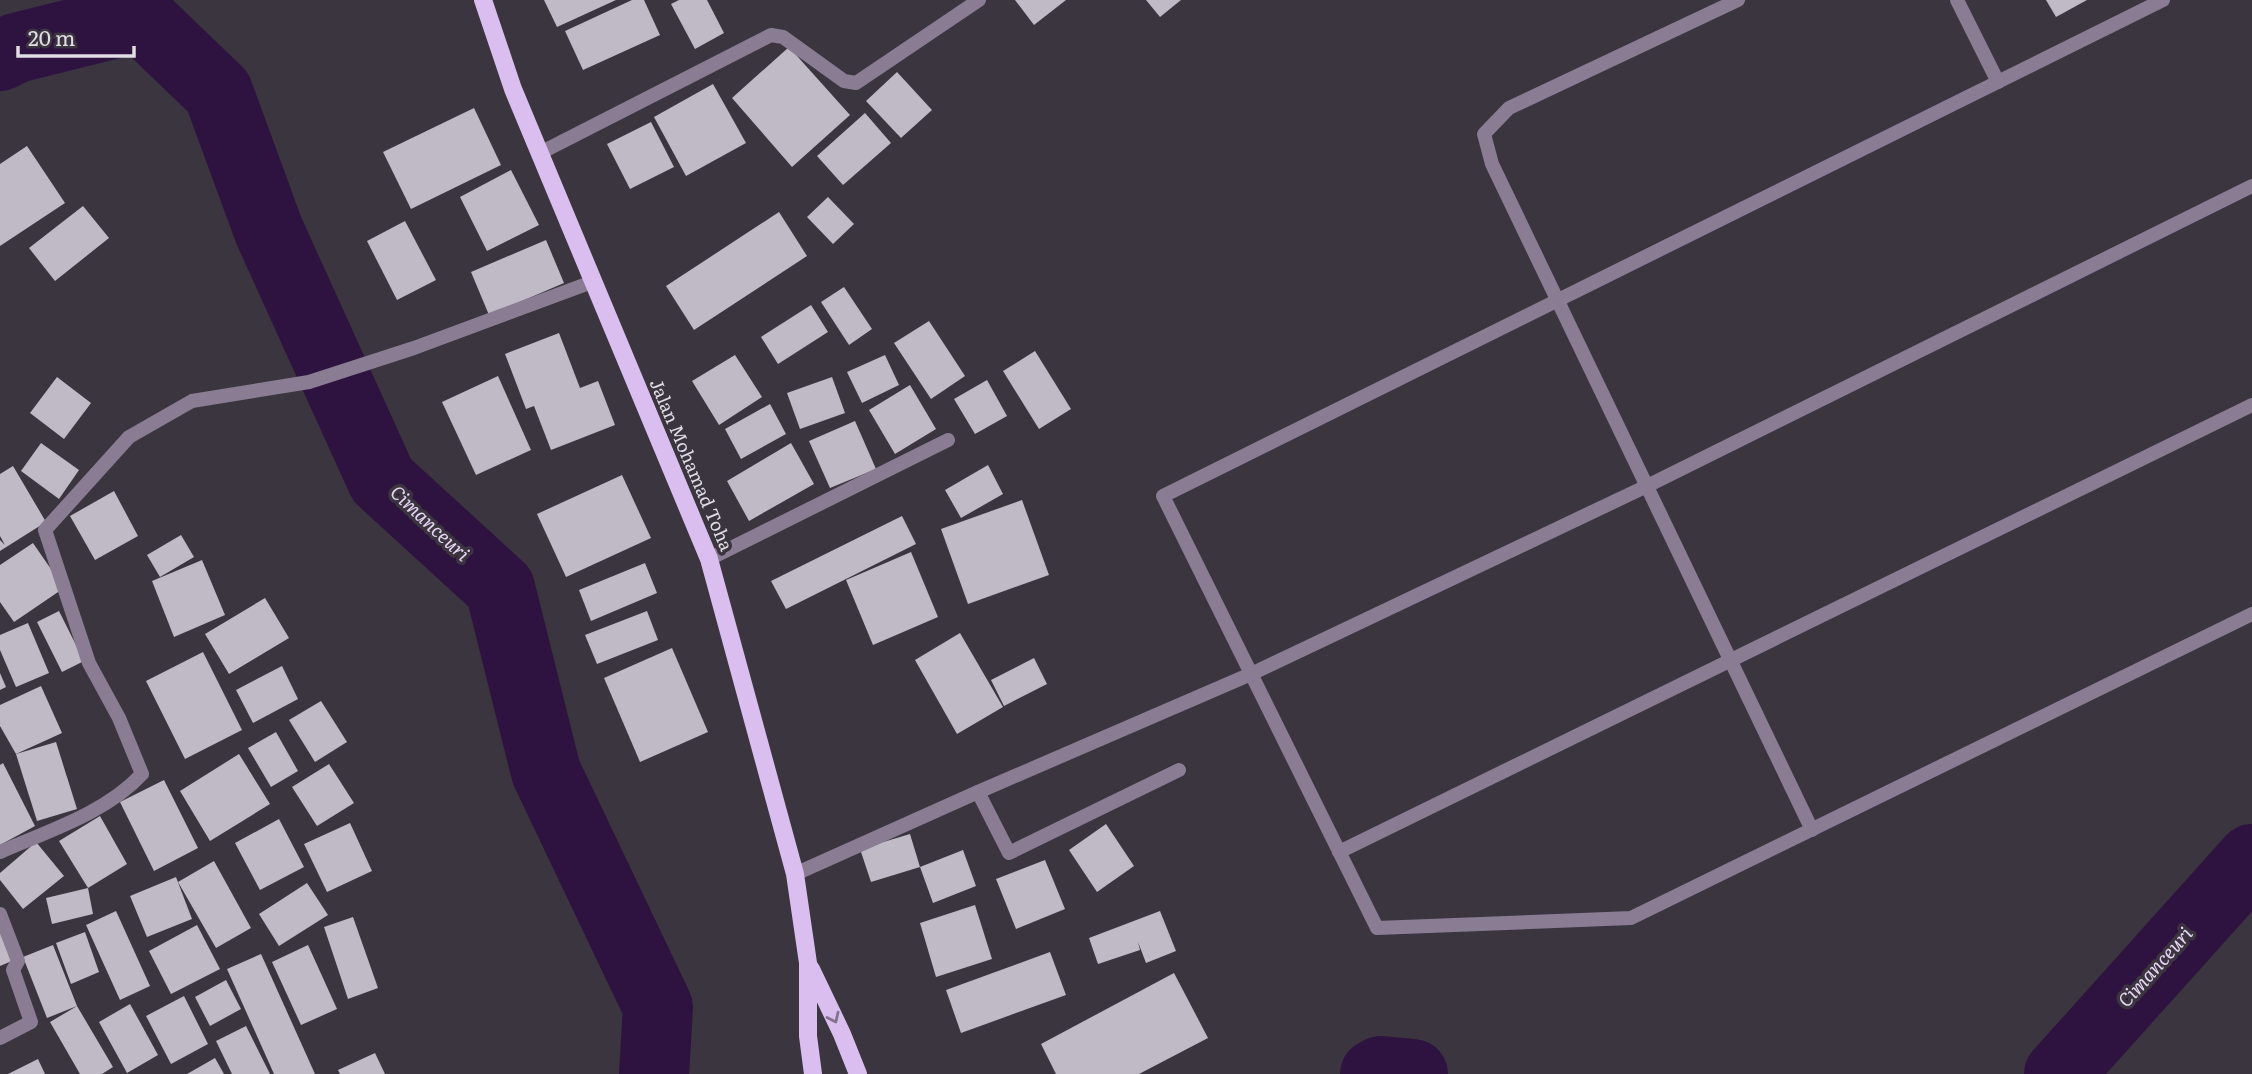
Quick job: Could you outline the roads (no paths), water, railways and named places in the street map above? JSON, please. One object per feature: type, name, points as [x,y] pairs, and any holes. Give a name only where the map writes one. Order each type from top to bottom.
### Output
[{"type":"main road","name":"Jalan Mohamad Toha","points":[[483,0],[513,89],[709,559],[795,874],[808,963],[808,1036],[813,1074]]},
{"type":"main road","name":"Jalan Mohamad Toha","points":[[808,963],[858,1074]]},
{"type":"street","points":[[1738,0],[1509,108],[1483,134],[1492,164],[1812,830]]},
{"type":"street","points":[[1957,0],[1998,82]]},
{"type":"street","points":[[2163,0],[1163,496],[1377,928],[1631,918],[2252,614]]},
{"type":"street","points":[[540,153],[771,35],[783,37],[844,82],[856,83],[978,1]]},
{"type":"street","points":[[795,874],[1251,674],[1647,486],[2252,186]]},
{"type":"street","points":[[0,852],[79,817],[127,790],[142,774],[119,718],[89,663],[45,530],[129,437],[192,401],[309,382],[414,348],[592,282]]},
{"type":"street","points":[[1339,852],[2252,405]]},
{"type":"street","points":[[709,559],[948,440]]},
{"type":"street","points":[[978,792],[1009,853],[1179,770]]},
{"type":"street","points":[[0,914],[18,961],[13,970],[31,1022],[0,1038]]},
{"type":"waterway","name":"Cimanceuri","points":[[0,56],[16,48],[140,17],[218,92],[269,231],[382,480],[500,588],[546,772],[658,1007],[654,1074]]},
{"type":"waterway","name":"Cimanceuri","points":[[2059,1074],[2252,859]]},
{"type":"waterway","name":"Cimanceuri","points":[[1375,1074],[1381,1071],[1413,1074]]}]
